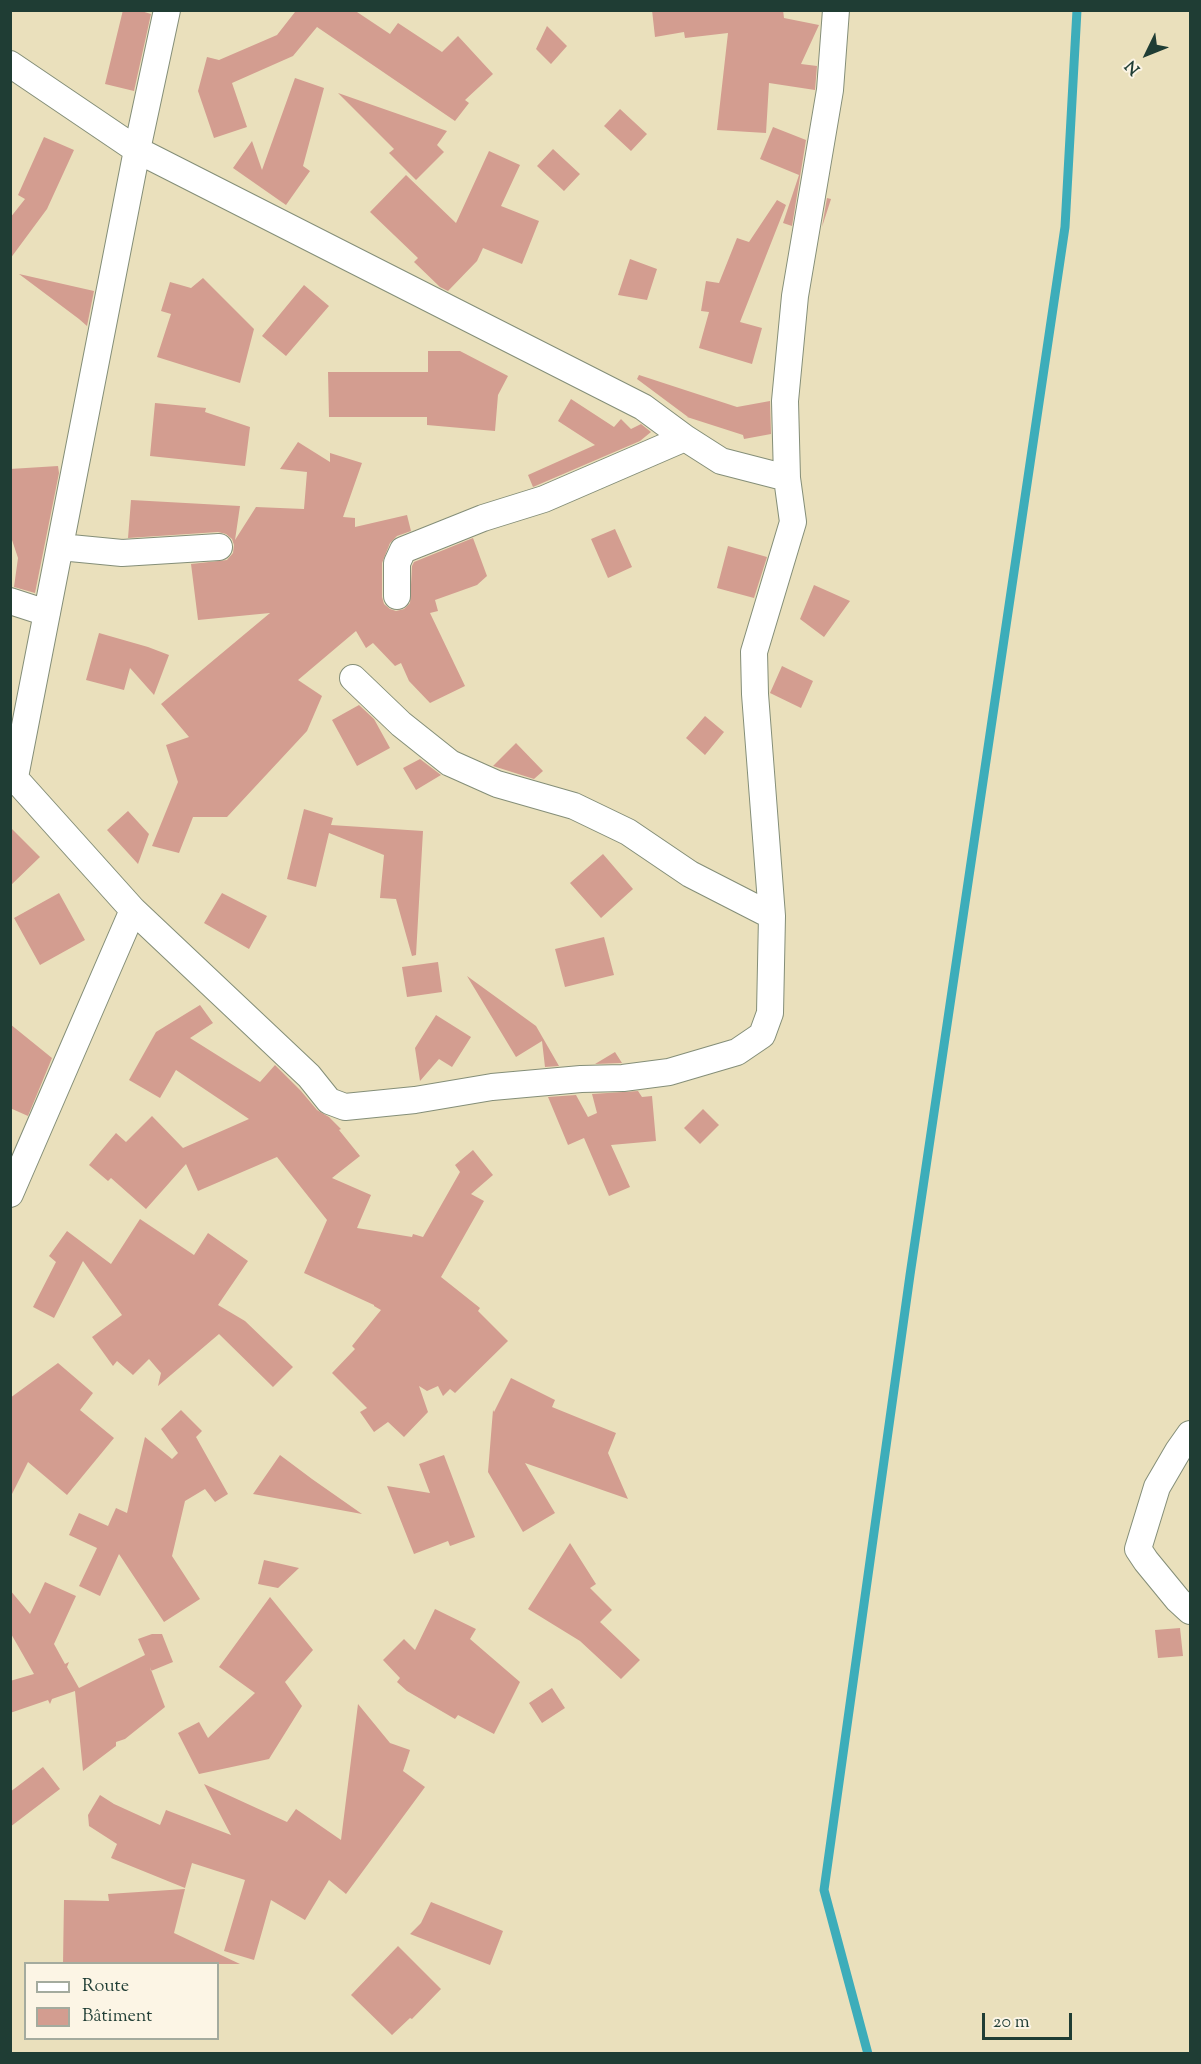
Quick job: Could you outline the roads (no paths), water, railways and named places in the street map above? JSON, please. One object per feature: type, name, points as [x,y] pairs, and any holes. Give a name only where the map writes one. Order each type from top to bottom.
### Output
[{"type":"street","points":[[167,10],[13,775],[133,910],[309,1076],[329,1101],[345,1107],[415,1100],[492,1087],[581,1079],[623,1078],[669,1072],[737,1052],[762,1035],[770,1013],[772,916],[754,694],[754,652],[793,522],[787,477],[785,401],[795,296],[830,90],[836,10]]},
{"type":"street","points":[[10,64],[137,150],[643,407],[721,461],[787,477]]},
{"type":"street","points":[[397,596],[397,563],[403,550],[483,518],[544,499],[685,438]]},
{"type":"street","points":[[60,547],[122,553],[219,547]]},
{"type":"street","points":[[10,601],[46,613]]},
{"type":"street","points":[[353,678],[401,724],[450,763],[498,784],[574,806],[628,832],[690,874],[772,916]]},
{"type":"street","points":[[10,1194],[133,910]]},
{"type":"street","points":[[1191,1434],[1157,1487],[1138,1548],[1178,1600],[1191,1611]]},
{"type":"waterway","points":[[868,2054],[824,1890],[910,1275],[1065,227],[1077,10]]}]
